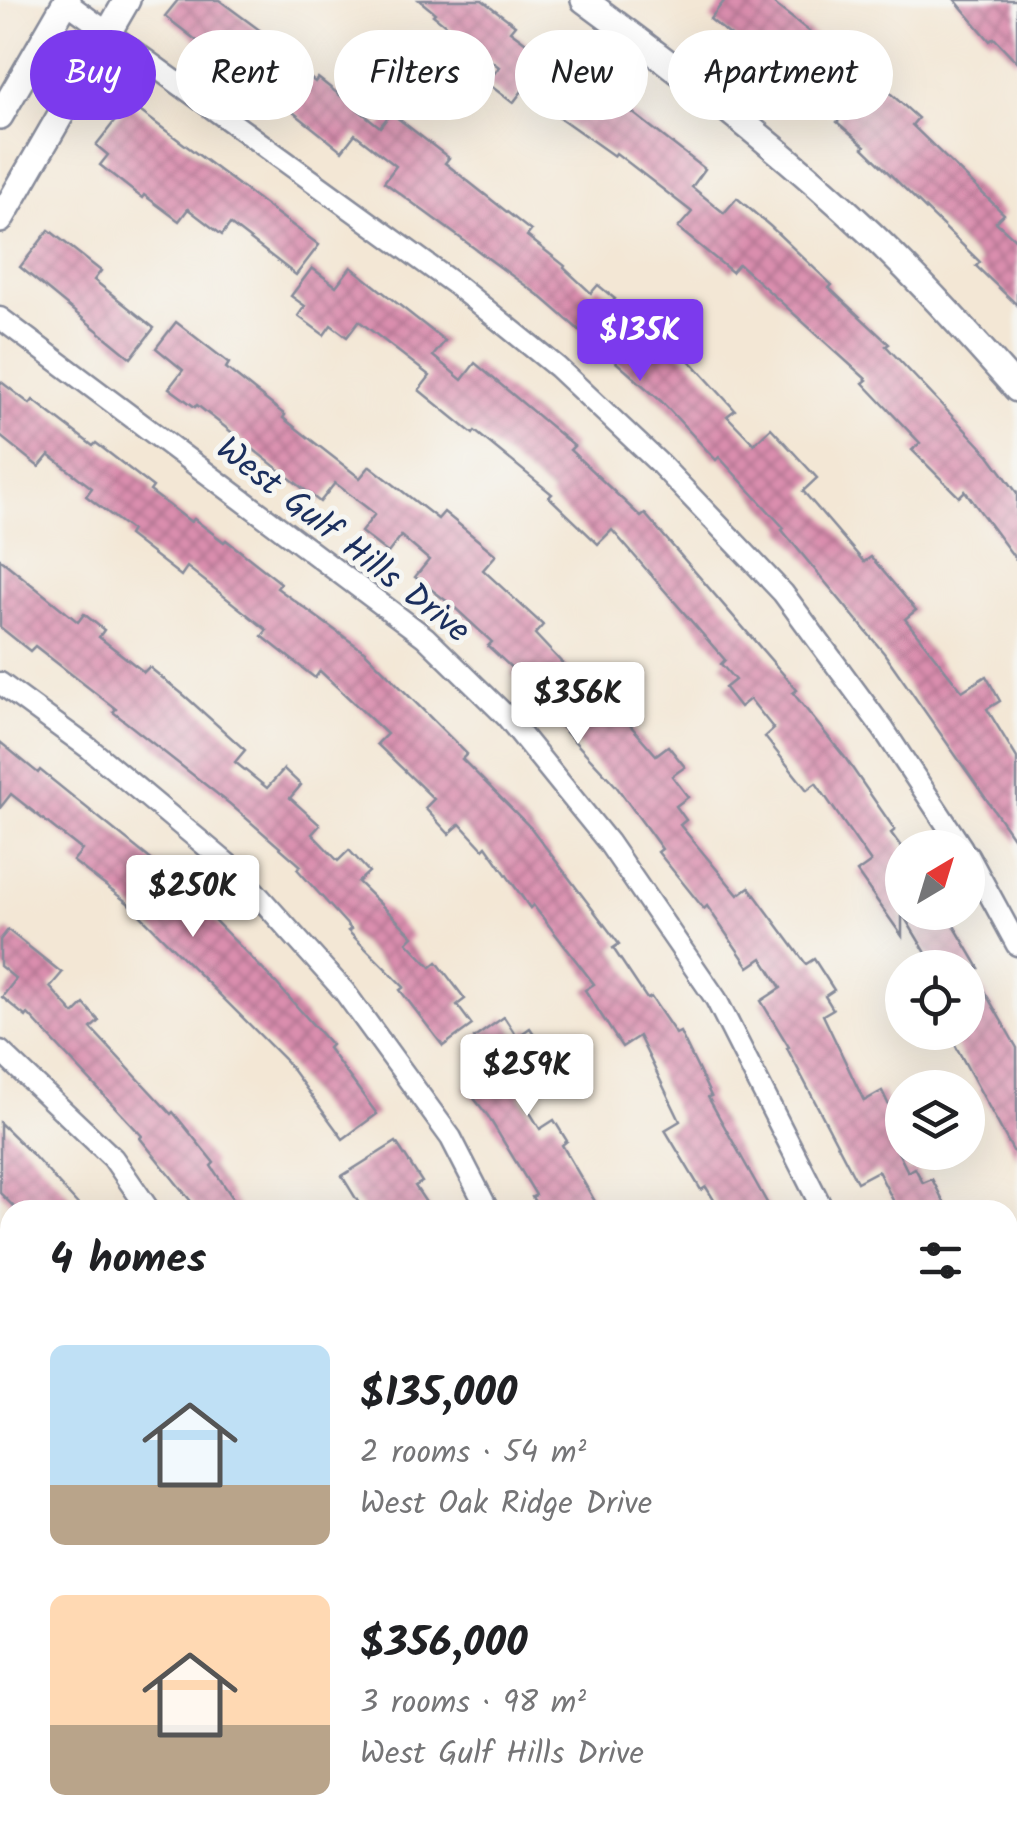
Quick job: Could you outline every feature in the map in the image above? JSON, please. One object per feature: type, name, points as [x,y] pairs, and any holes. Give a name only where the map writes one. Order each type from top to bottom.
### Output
[{"type":"street","points":[[111,30],[127,0]]},
{"type":"street","points":[[584,0],[672,64],[870,233],[1017,390]]},
{"type":"street","points":[[0,116],[67,1],[107,30]]},
{"type":"street","points":[[156,66],[458,286],[557,367],[661,465],[783,593],[884,730],[950,830]]},
{"type":"street","points":[[0,220],[59,120]]},
{"type":"street","name":"West Gulf Hills Drive","points":[[0,318],[425,636],[506,716],[608,842],[716,1000],[818,1200]]},
{"type":"street","points":[[0,683],[90,749],[236,870],[344,991],[451,1138],[483,1200]]},
{"type":"street","points":[[985,886],[1017,945]]},
{"type":"street","points":[[0,1051],[113,1158],[142,1200]]},
{"type":"building","points":[[178,0],[219,0],[260,30],[183,30],[165,16]]},
{"type":"building","points":[[419,0],[482,0],[515,25],[510,31],[515,35],[513,103],[495,89],[499,67],[495,64],[495,30],[452,30]]},
{"type":"building","points":[[725,0],[769,0],[808,30],[724,30],[710,19]]},
{"type":"building","points":[[955,0],[1017,0],[1017,62],[994,38],[990,41]]},
{"type":"building","points":[[318,78],[334,91],[334,120],[371,120],[380,127],[386,120],[400,120],[449,158],[445,163],[531,231],[527,236],[591,293],[598,285],[615,299],[608,307],[634,330],[643,319],[694,365],[735,410],[727,416],[754,444],[771,428],[817,478],[803,491],[864,562],[871,557],[916,610],[905,619],[962,691],[986,676],[1000,701],[987,709],[1017,758],[1017,843],[884,653],[784,528],[719,457],[716,460],[662,402],[541,297],[384,182],[396,166],[355,134],[342,151],[303,120],[314,120],[314,81]]},
{"type":"building","points":[[893,96],[918,118],[912,125],[1004,214],[996,222],[1017,241],[1017,305],[976,266],[980,262],[837,122],[893,120]]},
{"type":"building","points":[[116,120],[152,120],[319,245],[296,275],[230,224],[222,235],[188,209],[179,221],[144,195],[142,198],[100,165],[108,155],[96,145]]},
{"type":"building","points":[[563,120],[642,120],[705,169],[692,187],[724,213],[737,198],[832,285],[829,288],[889,344],[886,346],[989,455],[1017,493],[1017,561],[965,491],[959,497],[912,450],[920,443],[863,383],[867,380],[739,264],[732,272],[678,228],[692,212],[616,153],[614,156]]},
{"type":"building","points":[[49,230],[101,271],[94,280],[154,328],[131,358],[20,267]]},
{"type":"building","points":[[351,267],[445,341],[433,356],[462,380],[475,363],[574,446],[570,450],[641,517],[645,514],[797,690],[793,693],[846,759],[895,830],[885,830],[885,912],[857,872],[871,862],[816,783],[807,790],[765,737],[774,729],[750,699],[740,707],[725,688],[735,680],[721,664],[725,660],[612,530],[598,544],[549,497],[552,494],[419,390],[430,376],[359,321],[347,337],[331,325],[324,335],[298,316],[305,306],[291,296],[312,268],[336,286]]},
{"type":"building","points":[[176,322],[229,363],[226,368],[285,415],[283,418],[360,478],[370,466],[438,519],[444,512],[496,555],[483,570],[543,625],[535,634],[597,700],[603,694],[656,755],[668,746],[685,767],[672,776],[688,797],[676,806],[686,820],[680,825],[738,895],[749,887],[806,964],[814,959],[834,990],[825,996],[833,1009],[823,1015],[864,1101],[882,1091],[885,1097],[885,1170],[916,1170],[923,1183],[932,1179],[943,1200],[893,1200],[878,1171],[857,1182],[789,1047],[761,1001],[781,988],[762,958],[749,967],[707,906],[704,909],[658,852],[662,849],[616,786],[511,673],[514,670],[488,646],[492,642],[415,577],[429,560],[401,536],[388,553],[361,532],[375,514],[335,483],[320,502],[197,405],[169,388],[183,370],[156,348]]},
{"type":"building","points":[[0,381],[30,404],[33,400],[93,446],[96,443],[153,487],[150,491],[191,522],[194,519],[226,540],[281,583],[277,588],[365,652],[467,754],[462,759],[531,828],[619,944],[613,948],[647,999],[651,997],[676,1034],[680,1032],[711,1096],[708,1097],[765,1200],[714,1200],[706,1187],[701,1190],[665,1130],[680,1121],[639,1036],[622,1047],[585,990],[594,984],[533,905],[530,908],[486,846],[483,849],[460,824],[449,834],[425,808],[434,799],[377,744],[387,734],[320,671],[315,678],[262,636],[267,630],[187,567],[181,576],[128,535],[131,530],[86,496],[92,488],[49,455],[39,467],[0,436]]},
{"type":"building","points":[[0,559],[78,622],[84,614],[104,630],[99,637],[144,672],[149,667],[185,696],[245,750],[235,762],[267,788],[284,769],[301,785],[290,798],[320,825],[312,834],[338,861],[349,850],[369,872],[358,882],[413,936],[407,942],[431,967],[437,962],[465,999],[457,1005],[472,1025],[443,1046],[400,990],[404,987],[348,931],[351,929],[297,869],[301,866],[113,712],[116,709],[35,646],[30,651],[0,627]]},
{"type":"building","points":[[0,742],[170,875],[331,1045],[328,1048],[377,1114],[343,1139],[286,1061],[128,903],[73,861],[82,850],[11,794],[0,808]]},
{"type":"building","points":[[8,930],[62,973],[50,987],[74,1014],[84,1004],[99,1021],[91,1028],[173,1112],[214,1163],[211,1166],[234,1200],[190,1200],[142,1136],[28,1014],[26,1017],[2,997],[16,979],[0,966],[0,940]]},
{"type":"building","points":[[912,930],[957,930],[968,950],[924,950]]},
{"type":"building","points":[[985,992],[1017,1048],[1017,1158],[985,1100],[985,1070],[969,1070],[958,1050],[985,1050]]},
{"type":"building","points":[[504,1017],[517,1037],[530,1028],[549,1056],[536,1065],[545,1078],[519,1095],[540,1129],[554,1120],[567,1141],[562,1145],[594,1200],[534,1200],[536,1195],[488,1116],[465,1087],[494,1068],[474,1038]]},
{"type":"building","points":[[0,1123],[74,1200],[7,1200],[0,1193]]},
{"type":"building","points":[[396,1142],[422,1182],[415,1186],[424,1200],[357,1200],[342,1176]]}]
